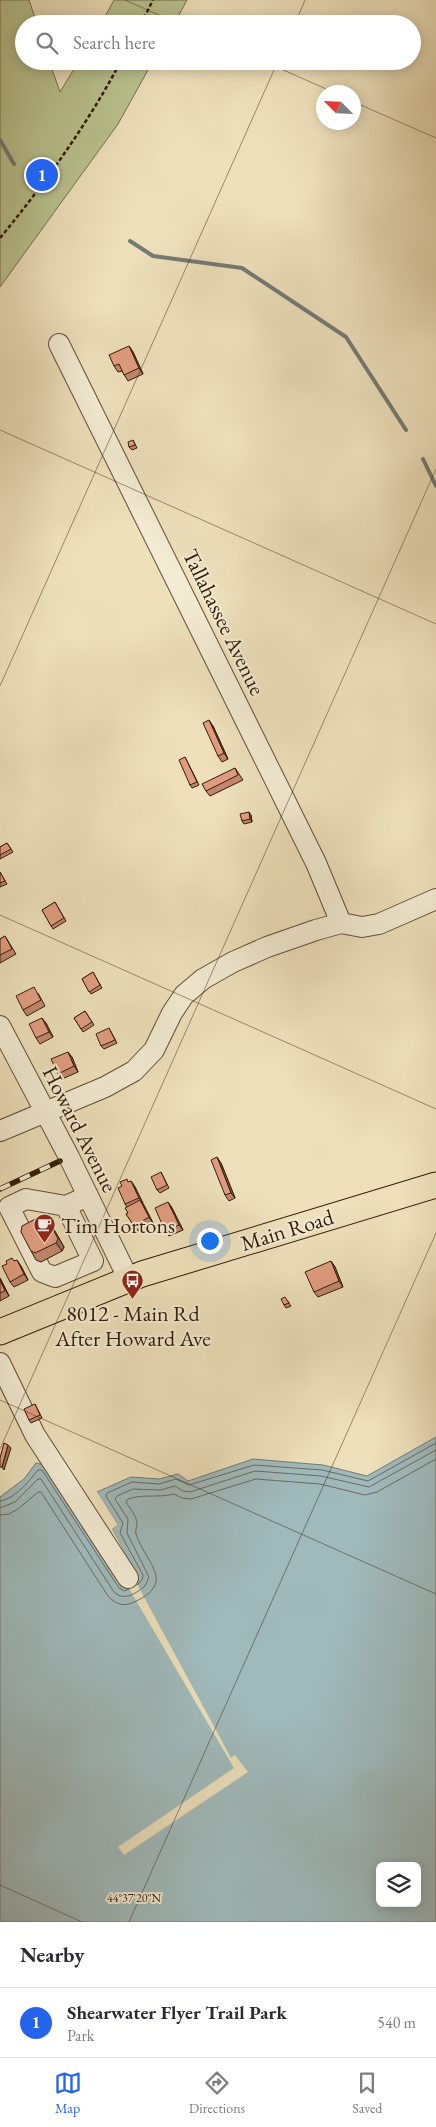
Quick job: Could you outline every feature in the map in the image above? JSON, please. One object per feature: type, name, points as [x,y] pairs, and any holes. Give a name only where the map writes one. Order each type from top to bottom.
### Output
[{"type":"main road","name":"Main Road","points":[[0,1332],[142,1274],[436,1185]]},
{"type":"street","name":"Tallahassee Avenue","points":[[59,344],[312,854],[341,923]]},
{"type":"street","points":[[0,1131],[105,1087],[134,1071],[154,1050],[180,1000],[203,979],[233,962],[266,947],[341,923],[356,927],[374,926],[436,899]]},
{"type":"street","name":"Howard Avenue","points":[[0,1026],[88,1196],[128,1280]]},
{"type":"street","points":[[66,1206],[93,1261],[55,1277],[42,1272],[9,1207],[26,1198],[66,1206],[88,1196]]},
{"type":"street","points":[[55,1277],[68,1305]]},
{"type":"street","points":[[0,1363],[35,1435],[128,1578]]},
{"type":"path","points":[[146,15],[153,0]]},
{"type":"path","points":[[0,238],[34,197],[59,162],[82,128],[116,70]]},
{"type":"green space","points":[[0,0],[29,0],[34,15],[15,15],[15,70],[52,70],[60,92],[73,70],[148,70],[118,124],[0,287]]},
{"type":"green space","points":[[114,0],[187,0],[179,15],[106,15]]},
{"type":"water","points":[[436,1437],[436,1922],[0,1922],[0,1497],[24,1479],[36,1463],[45,1465],[124,1586],[138,1578],[112,1529],[118,1525],[97,1492],[131,1477],[159,1479],[178,1474],[188,1481],[253,1459],[323,1465],[367,1476]]},
{"type":"pier","points":[[96,1490],[118,1525],[112,1529],[138,1577],[138,1586],[231,1758],[235,1755],[248,1772],[124,1855],[118,1847],[234,1768],[127,1585],[135,1577],[110,1530],[115,1524],[95,1493]]},
{"type":"building","points":[[129,346],[139,368],[124,375],[119,364],[114,366],[109,355]]},
{"type":"building","points":[[133,440],[135,445],[129,447],[128,442]]},
{"type":"building","points":[[209,720],[224,753],[218,756],[203,723]]},
{"type":"building","points":[[185,757],[197,782],[190,785],[179,760]]},
{"type":"building","points":[[235,768],[238,775],[206,791],[202,784]]},
{"type":"building","points":[[249,812],[250,819],[242,821],[240,814]]},
{"type":"building","points":[[7,843],[11,849],[0,855],[0,847]]},
{"type":"building","points":[[0,872],[5,881],[0,883]]},
{"type":"building","points":[[55,902],[64,918],[51,926],[42,910]]},
{"type":"building","points":[[5,936],[12,949],[0,955],[0,939]]},
{"type":"building","points":[[93,972],[100,985],[89,992],[82,979]]},
{"type":"building","points":[[34,987],[41,1000],[23,1010],[16,996]]},
{"type":"building","points":[[85,1011],[92,1022],[81,1029],[74,1018]]},
{"type":"building","points":[[42,1018],[49,1032],[36,1038],[29,1024]]},
{"type":"building","points":[[109,1028],[115,1040],[101,1046],[96,1034]]},
{"type":"building","points":[[68,1052],[74,1066],[58,1074],[51,1059]]},
{"type":"building","points":[[217,1157],[231,1193],[225,1195],[211,1160]]},
{"type":"building","points":[[161,1172],[167,1185],[157,1190],[151,1177]]},
{"type":"building","points":[[127,1179],[128,1182],[131,1181],[139,1198],[125,1204],[118,1188],[122,1186],[120,1182]]},
{"type":"building","points":[[140,1200],[149,1217],[134,1226],[126,1214],[128,1213],[125,1208]]},
{"type":"building","points":[[168,1202],[179,1225],[165,1231],[155,1208]]},
{"type":"building","name":"Tim Hortons","points":[[43,1215],[46,1223],[51,1225],[58,1239],[56,1243],[35,1253],[31,1251],[21,1232],[22,1226]]},
{"type":"building","points":[[12,1258],[14,1261],[17,1260],[24,1274],[10,1282],[2,1266],[7,1264],[6,1261]]},
{"type":"building","points":[[331,1261],[339,1281],[314,1292],[305,1272]]},
{"type":"building","points":[[0,1280],[5,1291],[0,1293]]},
{"type":"building","points":[[285,1297],[289,1303],[284,1305],[281,1299]]},
{"type":"building","points":[[35,1404],[40,1415],[29,1420],[24,1409]]},
{"type":"building","points":[[4,1443],[8,1445],[2,1467],[0,1467],[0,1458]]},
{"type":"waterway","points":[[0,140],[14,164]]},
{"type":"waterway","points":[[130,241],[153,256],[242,268],[346,337],[406,430]]},
{"type":"waterway","points":[[423,459],[436,486]]},
{"type":"railway","points":[[0,1189],[60,1161]]},
{"type":"place","name":"Shearwater Flyer Trail Park","points":[[42,175]]},
{"type":"place","name":"Tim Hortons","points":[[45,1244]]},
{"type":"place","name":"8012 - Main Rd After Howard Ave","points":[[133,1299]]}]
